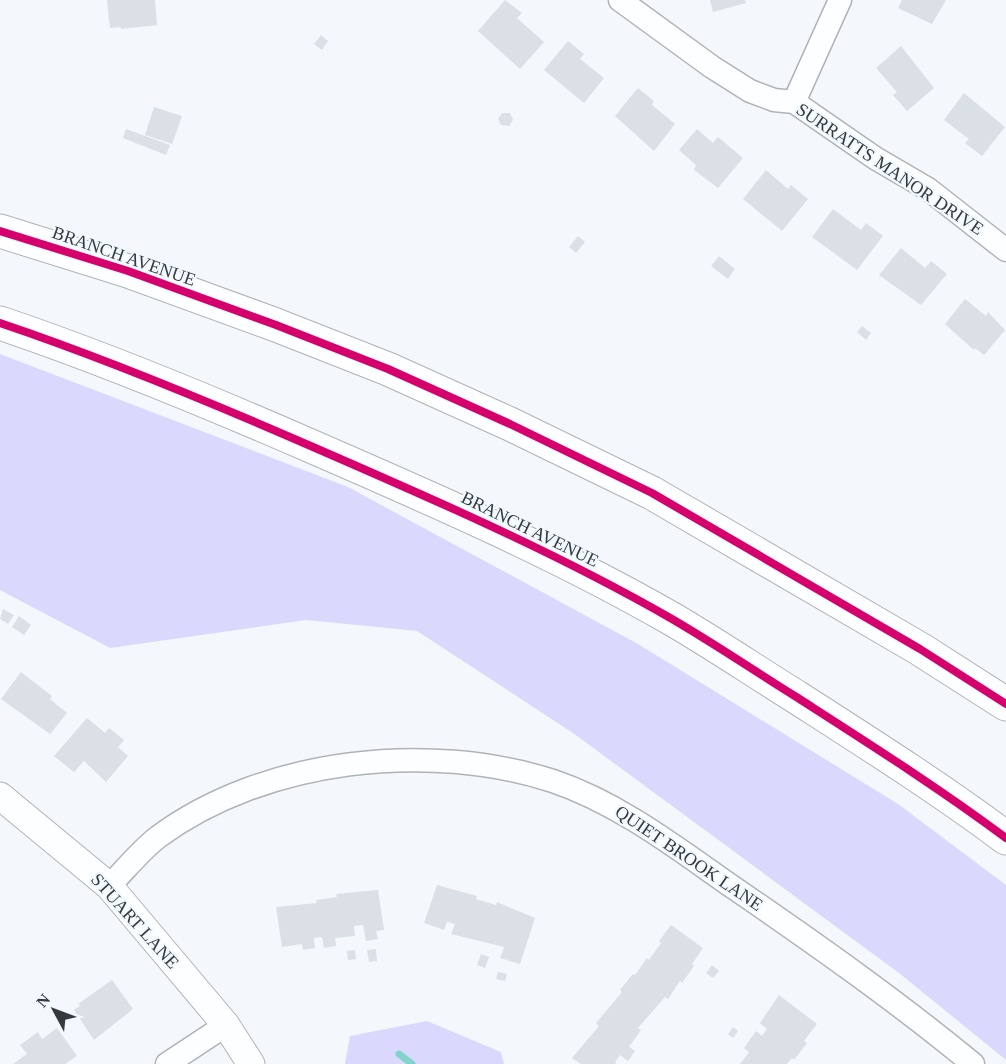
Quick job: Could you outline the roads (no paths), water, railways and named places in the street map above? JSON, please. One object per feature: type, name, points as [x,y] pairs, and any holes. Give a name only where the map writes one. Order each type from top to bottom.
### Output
[{"type":"highway","name":"BRANCH AVENUE","points":[[0,231],[128,271],[276,325],[388,369],[510,424],[652,493],[920,649],[1006,704]]},
{"type":"highway","name":"BRANCH AVENUE","points":[[0,323],[125,367],[262,425],[452,507],[587,574],[673,620],[758,673],[906,768],[1006,838]]},
{"type":"street","name":"SURRATTS MANOR DRIVE","points":[[620,0],[712,67],[750,91],[774,100],[794,102],[875,158],[928,189],[1006,250]]},
{"type":"street","points":[[794,102],[840,0]]},
{"type":"street","name":"QUIET BROOK LANE","points":[[109,886],[157,838],[203,809],[244,792],[323,767],[379,761],[439,760],[499,767],[555,782],[610,806],[662,838],[818,946],[974,1064]]},
{"type":"street","name":"STUART LANE","points":[[0,796],[109,886],[225,1025],[251,1064]]},
{"type":"street","points":[[167,1064],[225,1025]]},
{"type":"waterway","points":[[399,1054],[412,1064]]}]
